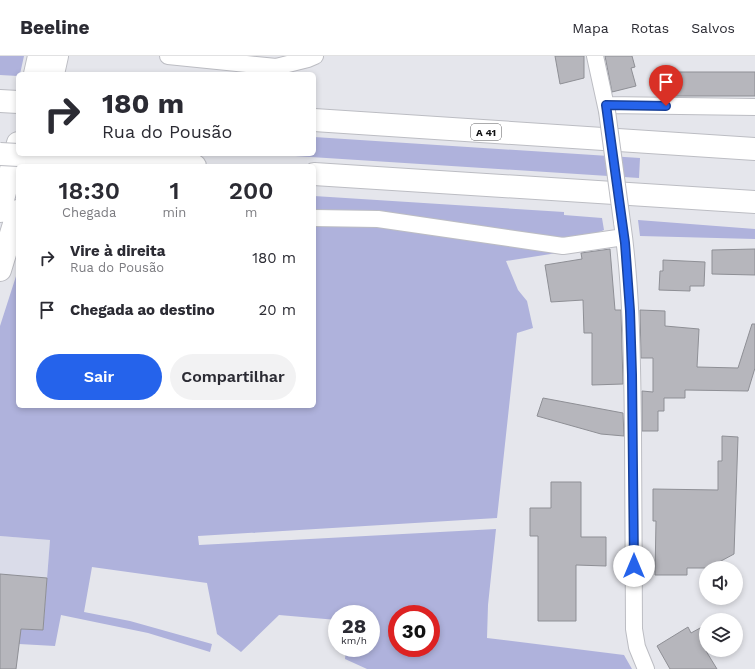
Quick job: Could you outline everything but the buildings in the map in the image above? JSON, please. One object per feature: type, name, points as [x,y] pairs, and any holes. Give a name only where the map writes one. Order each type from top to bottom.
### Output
[{"type":"main road","points":[[0,101],[16,102]]},
{"type":"main road","name":"A 41","points":[[316,120],[755,149]]},
{"type":"main road","points":[[0,154],[16,155]]},
{"type":"main road","points":[[8,200],[16,154]]},
{"type":"main road","points":[[37,156],[164,164]]},
{"type":"main road","points":[[316,174],[755,202]]},
{"type":"main road","points":[[0,270],[16,218]]},
{"type":"street","points":[[168,56],[276,67],[315,56]]},
{"type":"street","points":[[594,56],[606,108],[623,229],[630,311],[634,629],[636,647],[646,669]]},
{"type":"street","points":[[606,108],[755,107]]},
{"type":"street","points":[[316,218],[378,219],[563,246],[623,229]]},
{"type":"shaded area","points":[[0,56],[24,56],[20,72],[16,72],[16,76],[0,75]]},
{"type":"shaded area","points":[[316,137],[640,158],[639,178],[295,156],[316,156]]},
{"type":"shaded area","points":[[316,196],[564,212],[564,215],[602,218],[604,230],[592,235],[569,239],[316,211]]},
{"type":"shaded area","points":[[638,220],[755,229],[755,239],[640,236]]},
{"type":"shaded area","points":[[316,224],[375,226],[557,253],[506,261],[518,290],[527,301],[533,328],[517,333],[497,518],[198,536],[199,545],[496,529],[488,605],[487,638],[624,655],[632,669],[367,669],[345,659],[345,657],[380,657],[380,605],[328,605],[328,619],[279,615],[241,652],[217,634],[207,583],[92,567],[84,612],[130,621],[212,644],[210,652],[148,633],[61,615],[55,646],[19,644],[20,629],[43,630],[50,540],[0,536],[0,326],[16,276],[16,408],[316,408]]},
{"type":"shaded area","points":[[0,536],[50,540],[43,630],[20,629],[16,669],[0,669]]},
{"type":"route","points":[[634,566],[630,311],[625,243],[606,105],[666,106]]}]
